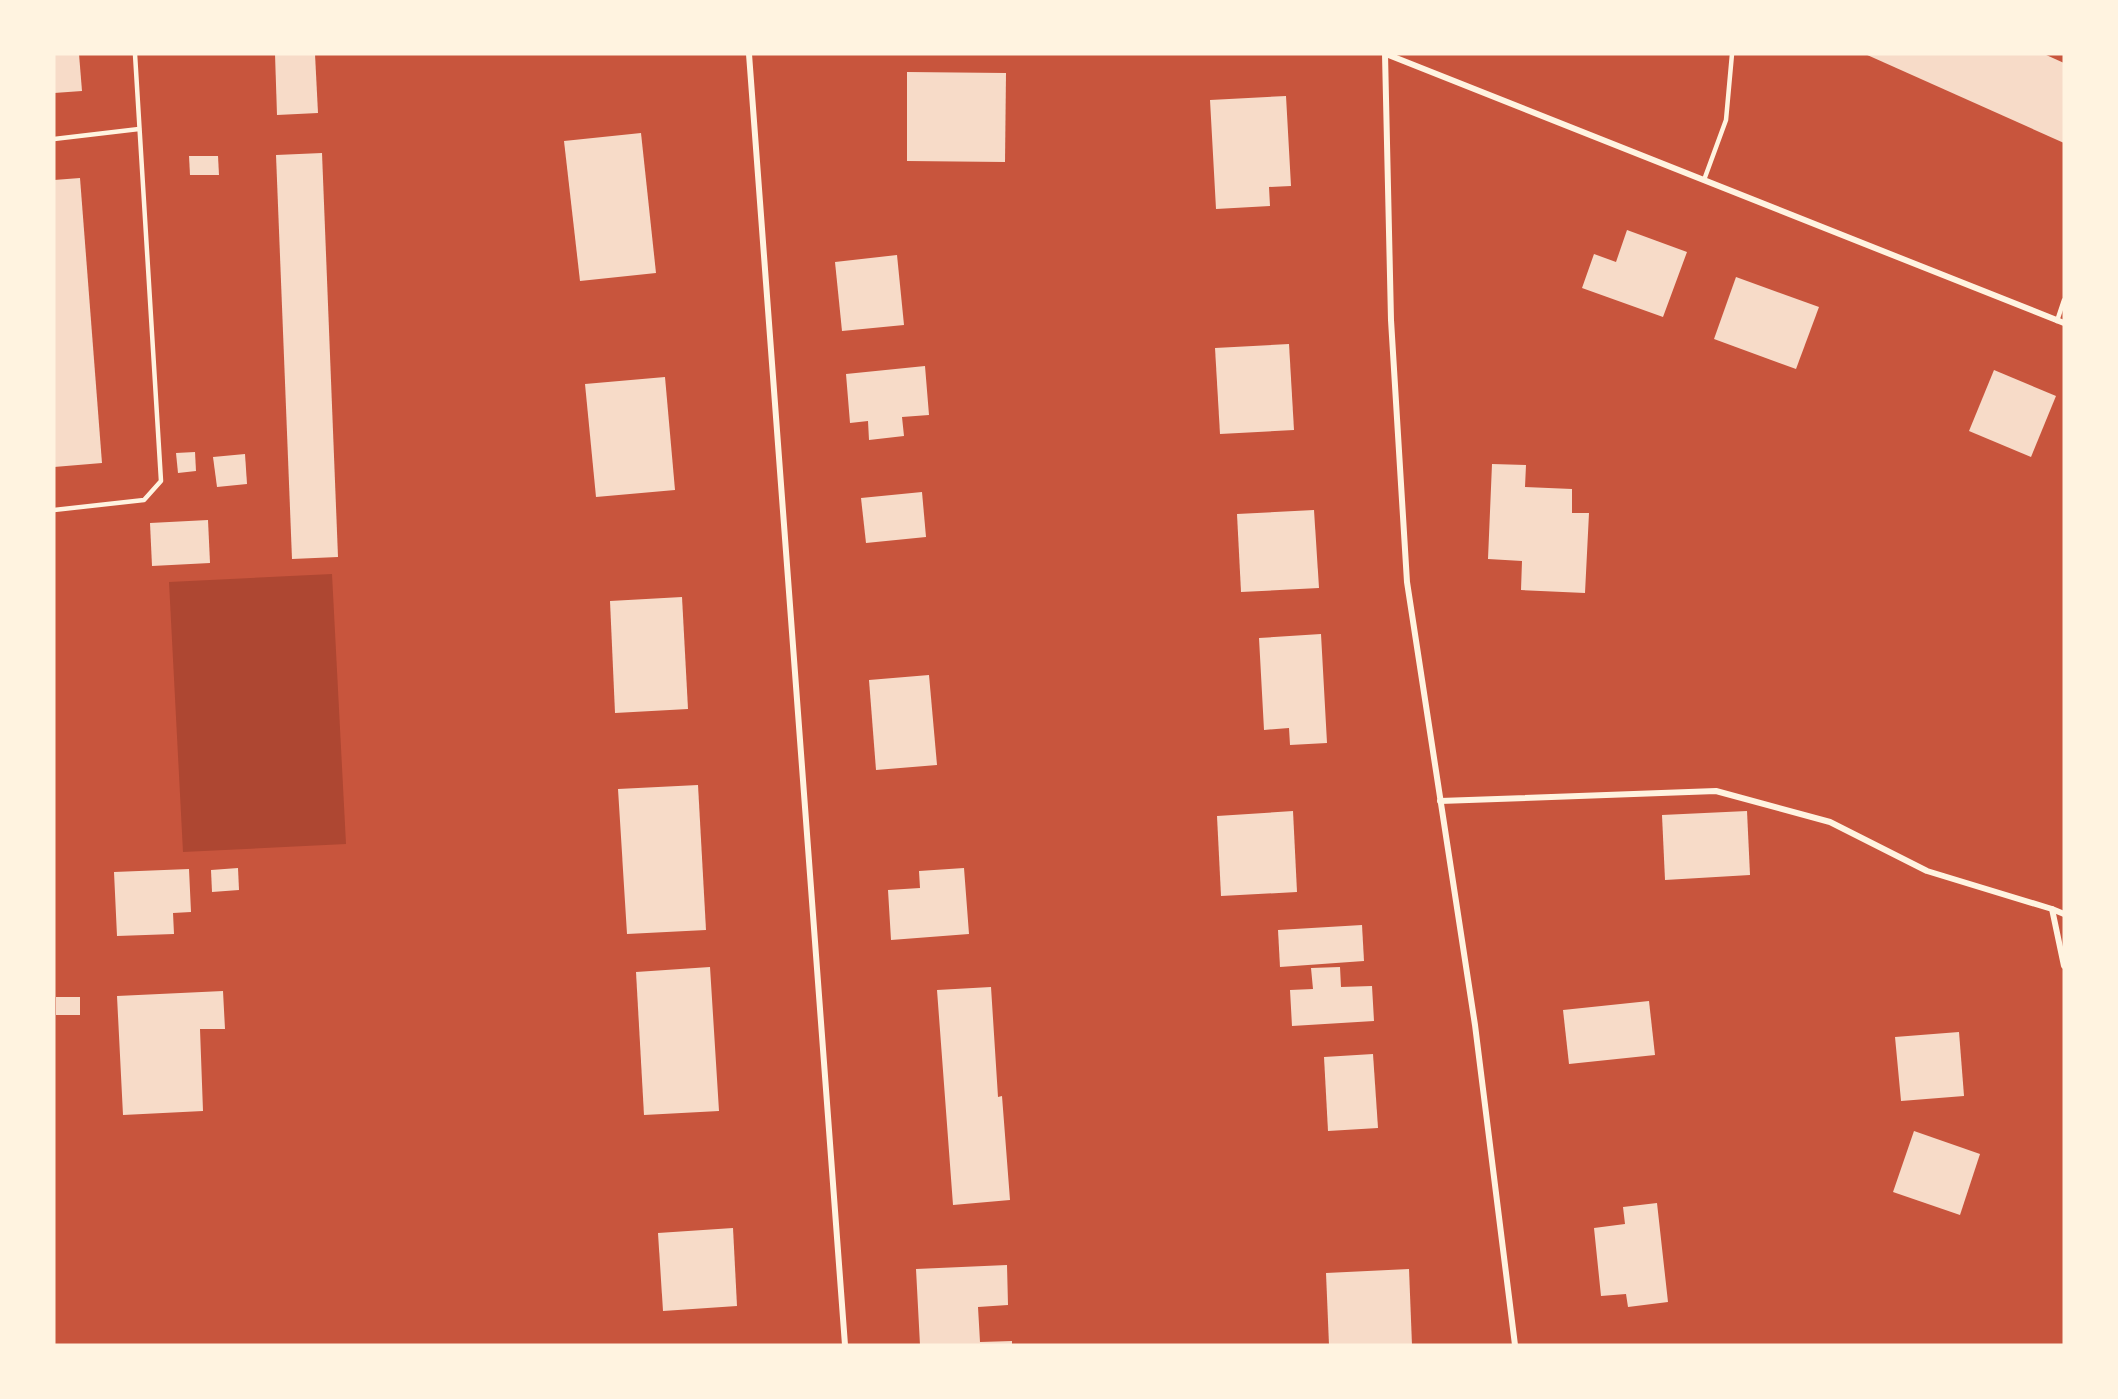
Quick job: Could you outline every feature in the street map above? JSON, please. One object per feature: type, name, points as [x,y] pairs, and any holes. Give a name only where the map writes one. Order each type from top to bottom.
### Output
[{"type":"street","points":[[749,54],[845,1345]]},
{"type":"street","points":[[1515,1345],[1475,1025],[1407,582],[1391,320],[1386,54],[2064,323]]},
{"type":"street","points":[[1440,801],[1716,791],[1830,822],[1927,871],[2064,914]]},
{"type":"street","points":[[2052,909],[2064,966]]},
{"type":"lane","points":[[54,510],[144,500],[161,481],[135,54]]},
{"type":"lane","points":[[1704,180],[1726,120],[1732,54]]},
{"type":"lane","points":[[54,139],[140,129]]},
{"type":"lane","points":[[2057,321],[2064,300]]},
{"type":"shaded area","points":[[332,574],[346,844],[183,852],[169,582]]},
{"type":"building","points":[[54,54],[79,54],[82,91],[54,93]]},
{"type":"building","points":[[275,54],[315,54],[318,113],[277,115]]},
{"type":"building","points":[[1865,54],[2044,54],[2064,63],[2064,143]]},
{"type":"building","points":[[907,72],[1006,73],[1005,162],[907,161]]},
{"type":"building","points":[[1286,96],[1291,186],[1269,187],[1270,206],[1216,209],[1210,100]]},
{"type":"building","points":[[641,133],[656,273],[580,281],[564,141]]},
{"type":"building","points":[[322,153],[338,557],[292,559],[276,155]]},
{"type":"building","points":[[189,156],[218,156],[219,175],[190,175]]},
{"type":"building","points":[[80,178],[102,463],[54,467],[54,180]]},
{"type":"building","points":[[1627,230],[1687,252],[1663,317],[1582,288],[1594,254],[1616,262]]},
{"type":"building","points":[[897,255],[904,325],[842,331],[835,262]]},
{"type":"building","points":[[1736,277],[1819,307],[1796,369],[1714,339]]},
{"type":"building","points":[[1289,344],[1294,430],[1220,434],[1215,348]]},
{"type":"building","points":[[925,366],[929,415],[902,417],[904,436],[869,440],[868,421],[850,423],[846,374]]},
{"type":"building","points":[[1994,370],[2056,396],[2031,457],[1969,431]]},
{"type":"building","points":[[665,377],[675,490],[596,497],[585,384]]},
{"type":"building","points":[[195,452],[196,471],[178,473],[176,453]]},
{"type":"building","points":[[245,454],[247,484],[217,487],[213,457]]},
{"type":"building","points":[[1492,464],[1526,465],[1525,487],[1572,489],[1572,513],[1589,513],[1585,593],[1521,590],[1522,561],[1488,559]]},
{"type":"building","points":[[922,492],[926,537],[866,543],[861,498]]},
{"type":"building","points":[[1314,510],[1319,588],[1241,592],[1237,514]]},
{"type":"building","points":[[208,520],[210,563],[152,566],[150,523]]},
{"type":"building","points":[[682,597],[688,709],[615,713],[610,601]]},
{"type":"building","points":[[1321,634],[1327,743],[1290,745],[1289,728],[1264,730],[1259,638]]},
{"type":"building","points":[[929,675],[937,765],[876,770],[869,680]]},
{"type":"building","points":[[698,785],[706,930],[627,934],[618,789]]},
{"type":"building","points":[[1293,811],[1297,892],[1221,896],[1217,816]]},
{"type":"building","points":[[1747,811],[1750,875],[1665,880],[1662,815]]},
{"type":"building","points":[[238,868],[239,890],[212,892],[211,870]]},
{"type":"building","points":[[964,868],[969,934],[891,940],[888,890],[920,888],[919,871]]},
{"type":"building","points":[[189,869],[191,912],[173,913],[174,934],[117,936],[114,872]]},
{"type":"building","points":[[1362,925],[1364,961],[1280,967],[1278,930]]},
{"type":"building","points":[[710,967],[719,1111],[644,1115],[636,972]]},
{"type":"building","points":[[1340,967],[1341,987],[1372,986],[1374,1021],[1292,1026],[1290,990],[1313,989],[1311,968]]},
{"type":"building","points":[[991,987],[998,1097],[1002,1096],[1010,1200],[953,1205],[937,990]]},
{"type":"building","points":[[223,991],[225,1029],[200,1029],[203,1111],[123,1115],[117,996]]},
{"type":"building","points":[[56,997],[80,997],[80,1015],[56,1015]]},
{"type":"building","points":[[1649,1001],[1655,1055],[1569,1064],[1563,1010]]},
{"type":"building","points":[[1959,1032],[1964,1096],[1901,1101],[1895,1037]]},
{"type":"building","points":[[1373,1054],[1378,1128],[1328,1131],[1324,1057]]},
{"type":"building","points":[[1914,1131],[1980,1154],[1960,1215],[1893,1192]]},
{"type":"building","points":[[1657,1203],[1668,1302],[1628,1307],[1626,1294],[1601,1296],[1594,1228],[1625,1224],[1623,1207]]},
{"type":"building","points":[[733,1228],[737,1306],[663,1311],[658,1233]]},
{"type":"building","points":[[1007,1265],[1008,1305],[978,1307],[980,1342],[1012,1341],[1012,1345],[920,1345],[916,1269]]},
{"type":"building","points":[[1409,1269],[1412,1345],[1329,1345],[1326,1273]]}]
